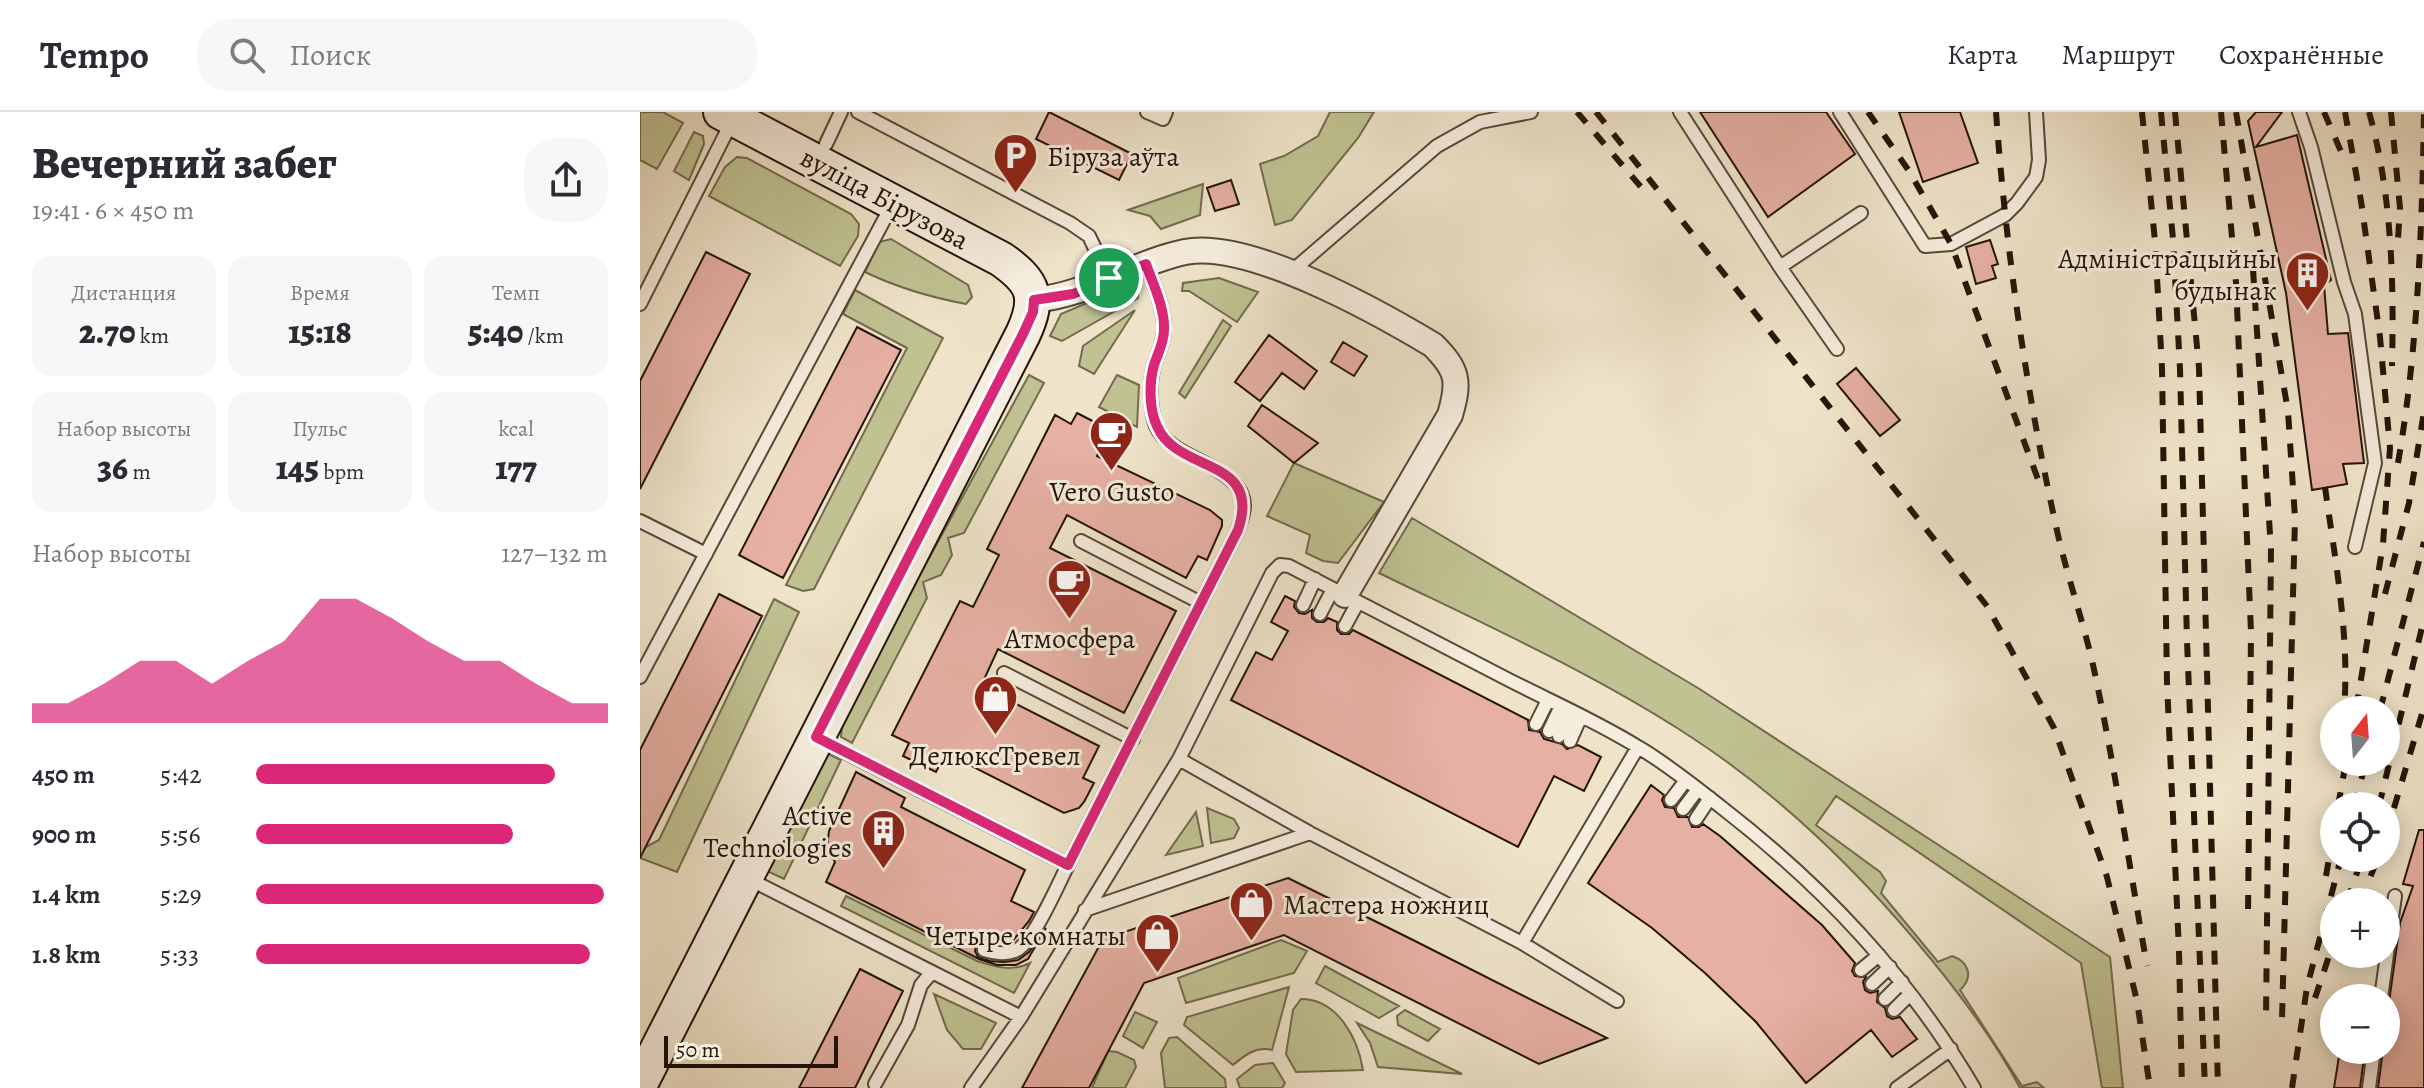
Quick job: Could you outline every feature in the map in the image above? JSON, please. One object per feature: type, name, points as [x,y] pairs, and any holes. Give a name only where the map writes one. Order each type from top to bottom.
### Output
[{"type":"street","name":"вуліца Бірузова","points":[[727,115],[1001,259],[1025,278],[1034,300]]},
{"type":"street","points":[[640,1084],[1023,334],[1033,312],[1034,300],[1073,294],[1146,264],[1205,249],[1233,253],[1291,272],[1433,345],[1448,360],[1456,375],[1458,391],[1450,415],[1345,595]]},
{"type":"lane","points":[[826,144],[841,112]]},
{"type":"lane","points":[[858,112],[1070,223],[1089,236],[1109,278]]},
{"type":"lane","points":[[1147,112],[1163,119],[1166,112]]},
{"type":"lane","points":[[1291,272],[1437,146],[1476,117],[1531,112]]},
{"type":"lane","points":[[1680,112],[1837,349]]},
{"type":"lane","points":[[1840,112],[1925,246],[1951,244],[2011,209],[2036,177],[2039,160],[2036,112]]},
{"type":"lane","points":[[2299,112],[2355,314],[2375,463],[2355,547]]},
{"type":"lane","points":[[640,304],[727,115]]},
{"type":"lane","points":[[640,677],[894,202]]},
{"type":"lane","points":[[1780,267],[1861,213]]},
{"type":"lane","points":[[984,950],[997,954],[1017,951],[1028,939],[1133,739],[1238,530],[1245,509],[1242,493],[1230,479],[1173,446],[1157,427],[1151,401],[1153,369],[1164,333],[1164,321],[1146,264]]},
{"type":"lane","points":[[640,521],[706,554]]},
{"type":"lane","points":[[1081,541],[1201,603]]},
{"type":"lane","points":[[971,1088],[1021,1017],[1179,759],[1272,573],[1280,565],[1289,566],[1315,579],[1638,747],[1710,798],[1772,846],[1829,898],[1902,982],[1951,1049],[1974,1088]]},
{"type":"lane","points":[[1303,605],[1315,579]]},
{"type":"lane","points":[[1320,614],[1345,595]]},
{"type":"lane","points":[[1345,595],[1345,626]]},
{"type":"lane","points":[[1004,673],[1133,739]]},
{"type":"lane","points":[[1536,724],[1548,700]]},
{"type":"lane","points":[[1571,711],[1559,736],[1571,711]]},
{"type":"lane","points":[[816,737],[1068,865]]},
{"type":"lane","points":[[1522,943],[1638,747]]},
{"type":"lane","points":[[1179,759],[1310,833],[1522,943],[1617,1001]]},
{"type":"lane","points":[[1671,800],[1686,780]]},
{"type":"lane","points":[[1683,809],[1698,789]]},
{"type":"lane","points":[[1696,819],[1710,798]]},
{"type":"lane","points":[[1085,910],[1310,833]]},
{"type":"lane","points":[[744,877],[1021,1017]]},
{"type":"lane","points":[[1861,970],[1879,955]]},
{"type":"lane","points":[[1872,984],[1890,967]]},
{"type":"lane","points":[[875,1084],[908,1025],[921,985],[932,972]]},
{"type":"lane","points":[[1885,999],[1902,982]]},
{"type":"lane","points":[[1894,1010],[1910,994]]},
{"type":"lane","points":[[1897,1088],[1951,1049]]},
{"type":"lane","points":[[2369,1088],[2372,1064]]},
{"type":"green space","points":[[640,112],[663,112],[683,123],[657,169],[640,160]]},
{"type":"green space","points":[[1330,112],[1374,112],[1358,138],[1292,220],[1275,225],[1260,164],[1284,156],[1318,136]]},
{"type":"green space","points":[[694,132],[703,136],[704,144],[689,180],[674,171]]},
{"type":"green space","points":[[737,157],[747,158],[851,214],[859,224],[858,236],[840,266],[709,196],[725,167]]},
{"type":"green space","points":[[1203,184],[1200,215],[1161,229],[1150,216],[1128,210]]},
{"type":"green space","points":[[891,239],[968,285],[972,297],[966,304],[939,298],[865,272],[879,242]]},
{"type":"green space","points":[[1219,278],[1258,292],[1237,322],[1189,291],[1182,291],[1183,283]]},
{"type":"green space","points":[[1138,281],[1138,298],[1062,341],[1050,336],[1061,314]]},
{"type":"green space","points":[[855,290],[943,338],[814,589],[803,591],[786,585],[907,348],[843,314]]},
{"type":"green space","points":[[1135,310],[1094,374],[1079,366],[1083,346]]},
{"type":"green space","points":[[1223,320],[1231,326],[1185,398],[1179,393]]},
{"type":"green space","points":[[1029,375],[1044,383],[964,533],[948,538],[952,555],[941,575],[923,582],[927,598],[852,743],[841,737],[843,716]]},
{"type":"green space","points":[[1117,375],[1139,385],[1137,427],[1099,407]]},
{"type":"green space","points":[[1294,463],[1384,502],[1338,563],[1323,561],[1306,553],[1310,535],[1267,516]]},
{"type":"green space","points":[[1412,518],[1698,688],[2110,957],[2123,1088],[2102,1088],[2081,963],[1836,796],[1816,825],[1880,872],[1886,881],[1881,893],[1938,962],[1952,956],[1966,966],[1967,980],[1960,990],[2022,1086],[2037,1082],[2044,1088],[2020,1088],[1972,1011],[1890,911],[1838,856],[1753,781],[1691,737],[1616,692],[1538,650],[1379,573]]},
{"type":"green space","points":[[774,599],[799,612],[677,872],[640,858],[640,850],[659,840]]},
{"type":"green space","points":[[826,753],[841,760],[784,879],[767,871]]},
{"type":"green space","points":[[1207,808],[1234,819],[1239,828],[1234,838],[1211,843]]},
{"type":"green space","points":[[1196,812],[1203,846],[1166,855]]},
{"type":"green space","points":[[846,896],[977,961],[1010,968],[1030,963],[1014,993],[841,906]]},
{"type":"green space","points":[[1281,940],[1307,951],[1294,973],[1186,1003],[1178,978]]},
{"type":"green space","points":[[1325,966],[1399,1006],[1379,1018],[1316,983]]},
{"type":"green space","points":[[1289,987],[1272,1050],[1256,1050],[1233,1065],[1184,1025],[1187,1017]]},
{"type":"green space","points":[[934,994],[996,1023],[981,1049],[963,1049],[947,1030]]},
{"type":"green space","points":[[1301,999],[1314,1001],[1336,1013],[1351,1034],[1363,1070],[1296,1072],[1286,1054],[1293,1010]]},
{"type":"green space","points":[[1405,1010],[1440,1029],[1428,1041],[1398,1025],[1397,1016]]},
{"type":"green space","points":[[1135,1012],[1157,1022],[1143,1048],[1123,1036]]},
{"type":"green space","points":[[1357,1023],[1462,1074],[1378,1067],[1370,1043]]},
{"type":"green space","points":[[1177,1037],[1225,1079],[1226,1088],[1165,1088],[1161,1053],[1169,1038]]},
{"type":"green space","points":[[1108,1051],[1134,1060],[1136,1067],[1125,1088],[1092,1088]]},
{"type":"green space","points":[[1273,1063],[1285,1083],[1282,1088],[1240,1088],[1237,1079],[1255,1065]]},
{"type":"building","points":[[1049,112],[1132,154],[1119,180],[1036,139]]},
{"type":"building","points":[[1700,112],[1826,112],[1855,154],[1768,217]]},
{"type":"building","points":[[1899,112],[1960,112],[1978,163],[1923,182]]},
{"type":"building","name":"Адміністрацыйны будынак","points":[[2256,112],[2282,112],[2256,147],[2297,135],[2331,280],[2324,285],[2328,334],[2348,333],[2364,463],[2343,464],[2347,484],[2312,490],[2286,293],[2248,121]]},
{"type":"building","points":[[1231,180],[1239,204],[1215,211],[1207,188]]},
{"type":"building","points":[[1990,240],[1998,264],[1992,266],[1996,278],[1976,284],[1966,247]]},
{"type":"building","points":[[706,252],[750,274],[640,489],[640,381]]},
{"type":"building","points":[[857,327],[901,350],[783,578],[739,555]]},
{"type":"building","points":[[1269,335],[1317,371],[1304,389],[1282,373],[1260,401],[1235,382]]},
{"type":"building","points":[[1343,342],[1367,356],[1354,376],[1331,362]]},
{"type":"building","points":[[1856,368],[1900,420],[1880,436],[1837,384]]},
{"type":"building","points":[[1262,405],[1318,443],[1294,463],[1248,426]]},
{"type":"building","points":[[1077,413],[1110,430],[1097,456],[1210,510],[1222,520],[1222,526],[1207,560],[1198,556],[1186,578],[1067,515],[1050,548],[1176,611],[1124,713],[998,649],[981,686],[1099,746],[1083,778],[1094,783],[1079,808],[1064,813],[946,753],[936,772],[903,756],[909,743],[892,735],[960,601],[973,607],[999,555],[987,549],[1055,415],[1071,424]]},
{"type":"building","points":[[719,594],[762,616],[640,858],[640,750]]},
{"type":"building","points":[[1285,596],[1295,601],[1294,607],[1299,613],[1312,610],[1312,618],[1317,622],[1328,618],[1337,622],[1337,630],[1341,634],[1349,634],[1353,630],[1528,720],[1529,730],[1540,732],[1544,739],[1562,744],[1567,749],[1578,745],[1601,757],[1584,791],[1554,776],[1518,847],[1231,700],[1256,652],[1272,660],[1288,631],[1271,622]]},
{"type":"building","name":"Active Technologies","points":[[856,772],[905,798],[901,807],[1025,870],[1011,901],[1034,912],[1029,921],[1011,943],[983,941],[977,944],[975,951],[978,957],[990,961],[1018,960],[1029,952],[1046,928],[1028,959],[1016,965],[997,965],[979,959],[826,882],[835,862],[827,847],[829,831]]},
{"type":"building","points":[[1651,785],[1664,795],[1662,800],[1665,807],[1674,808],[1678,817],[1688,817],[1692,827],[1703,824],[1720,836],[1822,925],[1855,963],[1852,971],[1855,976],[1866,977],[1863,982],[1865,990],[1870,993],[1878,991],[1877,1002],[1885,1008],[1887,1016],[1892,1019],[1900,1017],[1917,1039],[1892,1057],[1871,1030],[1806,1083],[1756,1022],[1705,973],[1652,928],[1588,883]]},
{"type":"building","points":[[2419,830],[2424,830],[2424,1088],[2378,1088],[2381,1064],[2400,1064],[2400,984],[2392,984],[2394,968],[2400,968],[2400,923],[2413,886],[2403,884]]},
{"type":"building","points":[[1288,878],[1607,1038],[1539,1064],[1284,935],[1144,983],[1089,1088],[1022,1088],[1103,939]]},
{"type":"building","points":[[860,969],[903,991],[855,1088],[799,1088]]},
{"type":"building","points":[[2338,1064],[2363,1064],[2360,1088],[2334,1088]]},
{"type":"railway","points":[[1577,112],[1647,194]]},
{"type":"railway","points":[[1596,112],[1987,606],[2054,728],[2107,877],[2137,1001],[2150,1088]]},
{"type":"railway","points":[[1868,112],[1909,171],[1951,244],[2039,482]]},
{"type":"railway","points":[[1996,112],[2011,268],[2035,424],[2060,545],[2096,679],[2147,966]]},
{"type":"railway","points":[[2142,112],[2155,241],[2162,368],[2167,683],[2182,1088]]},
{"type":"railway","points":[[2161,112],[2173,239],[2180,369],[2187,641],[2205,1088]]},
{"type":"railway","points":[[2175,112],[2199,368],[2218,1088]]},
{"type":"railway","points":[[2221,112],[2236,283],[2251,632],[2248,913]]},
{"type":"railway","points":[[2236,112],[2288,411],[2295,518],[2282,1020]]},
{"type":"railway","points":[[2324,112],[2346,163]]},
{"type":"railway","points":[[2345,112],[2380,337],[2390,448],[2383,544],[2358,696]]},
{"type":"railway","points":[[2369,112],[2383,174],[2390,238],[2392,366]]},
{"type":"railway","points":[[2391,112],[2400,208],[2398,239]]},
{"type":"railway","points":[[2398,463],[2414,332],[2424,112]]},
{"type":"railway","points":[[2253,269],[2271,550],[2266,1019]]},
{"type":"railway","points":[[2385,594],[2409,503],[2424,412]]},
{"type":"railway","points":[[2325,487],[2343,626],[2344,696]]},
{"type":"railway","points":[[2384,696],[2424,542]]},
{"type":"railway","points":[[2382,792],[2424,619]]},
{"type":"railway","points":[[2399,792],[2424,707]]},
{"type":"railway","points":[[2341,792],[2343,776]]},
{"type":"railway","points":[[2358,792],[2362,776]]},
{"type":"railway","points":[[2326,876],[2327,872]]},
{"type":"railway","points":[[2292,1088],[2307,987],[2337,872]]},
{"type":"railway","points":[[2352,888],[2357,872]]},
{"type":"railway","points":[[2366,888],[2372,872]]},
{"type":"railway","points":[[2315,998],[2325,968]]},
{"type":"place","name":"Біруза аўта","points":[[1016,195]]},
{"type":"place","name":"Адміністрацыйны будынак","points":[[2308,313]]},
{"type":"place","name":"Vero Gusto","points":[[1112,473]]},
{"type":"place","name":"Атмосфера","points":[[1070,620]]},
{"type":"place","name":"ДелюксТревел","points":[[995,737]]},
{"type":"place","name":"Active Technologies","points":[[883,870]]},
{"type":"place","name":"Мастера ножниц","points":[[1252,943]]},
{"type":"place","name":"Четыре комнаты","points":[[1157,974]]},
{"type":"route","points":[[1146,264],[1164,321],[1164,333],[1153,369],[1151,401],[1157,427],[1173,446],[1230,479],[1242,493],[1245,509],[1238,530],[1068,865],[816,737],[1023,334],[1033,312],[1034,300],[1073,294],[1109,278],[1146,264]]}]
